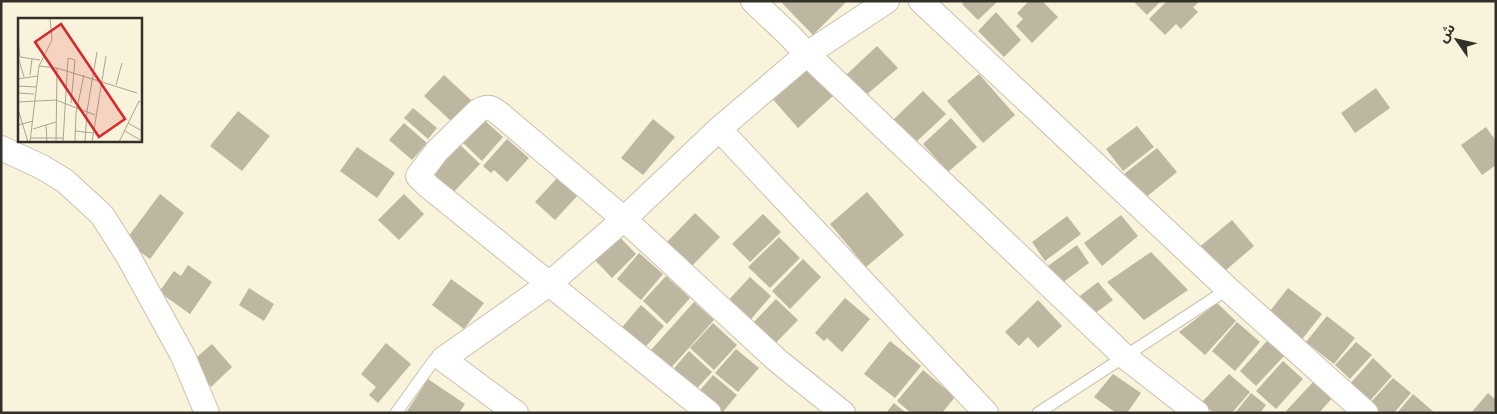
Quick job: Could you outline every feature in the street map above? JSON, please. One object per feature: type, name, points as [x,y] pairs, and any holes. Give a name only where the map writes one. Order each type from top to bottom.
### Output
[{"type":"street","points":[[753,1],[1124,356],[1197,413]]},
{"type":"street","points":[[516,413],[444,360],[550,284],[624,219],[719,129],[807,54],[887,1]]},
{"type":"street","points":[[921,1],[1228,289],[1366,413]]},
{"type":"street","points":[[709,413],[418,176],[437,151],[478,110],[485,107],[492,108],[624,219],[778,361],[843,413]]},
{"type":"street","points":[[719,129],[986,413]]},
{"type":"street","points":[[1,148],[42,167],[65,181],[102,215],[128,256],[184,356],[208,413]]},
{"type":"lane","points":[[1038,413],[1228,289]]},
{"type":"lane","points":[[396,413],[434,360],[444,360]]},
{"type":"building","points":[[780,1],[844,1],[845,3],[813,35]]},
{"type":"building","points":[[964,1],[998,1],[978,20],[962,4]]},
{"type":"building","points":[[1029,1],[1042,1],[1058,17],[1032,43],[1016,26],[1023,19],[1017,13]]},
{"type":"building","points":[[1136,1],[1161,1],[1147,15],[1135,3]]},
{"type":"building","points":[[1167,1],[1196,1],[1198,3],[1193,7],[1198,12],[1181,29],[1176,24],[1165,35],[1149,19]]},
{"type":"building","points":[[996,12],[1021,40],[1004,57],[978,31]]},
{"type":"building","points":[[877,46],[898,68],[865,96],[845,76]]},
{"type":"building","points":[[806,64],[834,95],[798,128],[770,96]]},
{"type":"building","points":[[979,74],[1015,115],[983,143],[947,101]]},
{"type":"building","points":[[444,75],[472,101],[452,122],[424,96]]},
{"type":"building","points":[[1376,88],[1390,108],[1355,133],[1341,113]]},
{"type":"building","points":[[923,91],[946,114],[913,145],[891,122]]},
{"type":"building","points":[[413,108],[437,128],[428,139],[404,118]]},
{"type":"building","points":[[238,111],[270,136],[242,171],[210,146]]},
{"type":"building","points":[[481,117],[503,137],[482,161],[460,140]]},
{"type":"building","points":[[951,118],[977,147],[948,172],[923,144]]},
{"type":"building","points":[[653,119],[675,137],[643,175],[621,158]]},
{"type":"building","points":[[404,123],[427,143],[412,160],[389,140]]},
{"type":"building","points":[[1137,126],[1154,147],[1123,171],[1106,149]]},
{"type":"building","points":[[1486,127],[1496,141],[1496,165],[1482,175],[1461,145]]},
{"type":"building","points":[[507,139],[529,158],[507,182],[494,170],[491,173],[483,166]]},
{"type":"building","points":[[455,140],[480,164],[449,197],[424,173]]},
{"type":"building","points":[[357,147],[395,173],[377,198],[340,171]]},
{"type":"building","points":[[1157,148],[1177,172],[1139,203],[1119,178]]},
{"type":"building","points":[[558,177],[578,195],[555,220],[535,202]]},
{"type":"building","points":[[867,192],[904,235],[866,267],[830,224]]},
{"type":"building","points":[[160,194],[184,213],[150,259],[125,241]]},
{"type":"building","points":[[404,194],[424,214],[399,240],[378,220]]},
{"type":"building","points":[[695,213],[720,237],[689,269],[664,245]]},
{"type":"building","points":[[763,214],[781,232],[750,262],[732,244]]},
{"type":"building","points":[[1121,215],[1138,236],[1102,266],[1084,243]]},
{"type":"building","points":[[1067,216],[1081,234],[1045,261],[1032,242]]},
{"type":"building","points":[[1232,220],[1254,246],[1219,276],[1197,249]]},
{"type":"building","points":[[613,230],[636,254],[612,278],[589,254]]},
{"type":"building","points":[[779,237],[800,258],[770,288],[748,267]]},
{"type":"building","points":[[1077,245],[1089,263],[1058,286],[1045,268]]},
{"type":"building","points":[[1151,252],[1188,290],[1144,320],[1107,282]]},
{"type":"building","points":[[639,253],[663,274],[641,300],[617,279]]},
{"type":"building","points":[[803,259],[821,277],[790,309],[772,291]]},
{"type":"building","points":[[188,265],[212,282],[190,314],[159,292],[174,271],[181,276]]},
{"type":"building","points":[[666,276],[690,298],[667,324],[643,301]]},
{"type":"building","points":[[750,277],[771,296],[746,325],[724,305]]},
{"type":"building","points":[[451,279],[484,303],[464,329],[432,305]]},
{"type":"building","points":[[1098,282],[1113,300],[1090,317],[1076,299]]},
{"type":"building","points":[[249,288],[274,304],[264,321],[239,305]]},
{"type":"building","points":[[1288,288],[1322,314],[1300,342],[1266,316]]},
{"type":"building","points":[[845,298],[870,319],[842,352],[827,338],[824,341],[815,333]]},
{"type":"building","points":[[776,299],[798,320],[771,348],[749,327]]},
{"type":"building","points":[[1038,300],[1062,326],[1038,348],[1028,337],[1019,346],[1005,332]]},
{"type":"building","points":[[694,302],[714,320],[670,369],[650,351]]},
{"type":"building","points":[[1217,303],[1236,321],[1205,355],[1179,332]]},
{"type":"building","points":[[641,305],[664,326],[641,352],[618,332]]},
{"type":"building","points":[[1327,316],[1355,338],[1334,364],[1306,342]]},
{"type":"building","points":[[1237,322],[1260,342],[1235,371],[1212,351]]},
{"type":"building","points":[[713,323],[737,345],[714,370],[690,348]]},
{"type":"building","points":[[890,341],[921,366],[895,398],[864,374]]},
{"type":"building","points":[[1267,341],[1284,356],[1256,386],[1240,371]]},
{"type":"building","points":[[1356,342],[1372,355],[1350,379],[1335,365]]},
{"type":"building","points":[[386,343],[411,364],[378,403],[369,395],[376,387],[361,374]]},
{"type":"building","points":[[212,344],[232,367],[211,387],[190,363]]},
{"type":"building","points":[[736,349],[759,368],[738,392],[715,373]]},
{"type":"building","points":[[689,351],[712,372],[691,395],[669,374]]},
{"type":"building","points":[[1373,358],[1392,376],[1369,402],[1349,385]]},
{"type":"building","points":[[1283,361],[1303,379],[1276,409],[1256,391]]},
{"type":"building","points":[[923,370],[955,397],[942,413],[911,413],[897,401]]},
{"type":"building","points":[[1113,374],[1141,393],[1127,413],[1116,413],[1094,397]]},
{"type":"building","points":[[1229,374],[1250,392],[1232,413],[1214,413],[1201,403]]},
{"type":"building","points":[[713,375],[737,395],[722,413],[717,413],[696,395]]},
{"type":"building","points":[[1393,378],[1411,393],[1394,413],[1381,413],[1370,403]]},
{"type":"building","points":[[428,379],[465,404],[459,413],[406,413]]},
{"type":"building","points":[[1315,380],[1333,397],[1319,413],[1288,413],[1286,411]]},
{"type":"building","points":[[1251,393],[1266,405],[1260,413],[1235,413]]},
{"type":"building","points":[[1488,393],[1496,400],[1496,413],[1471,413]]},
{"type":"building","points":[[1413,394],[1435,413],[1397,413]]},
{"type":"building","points":[[894,403],[906,413],[886,413]]}]
